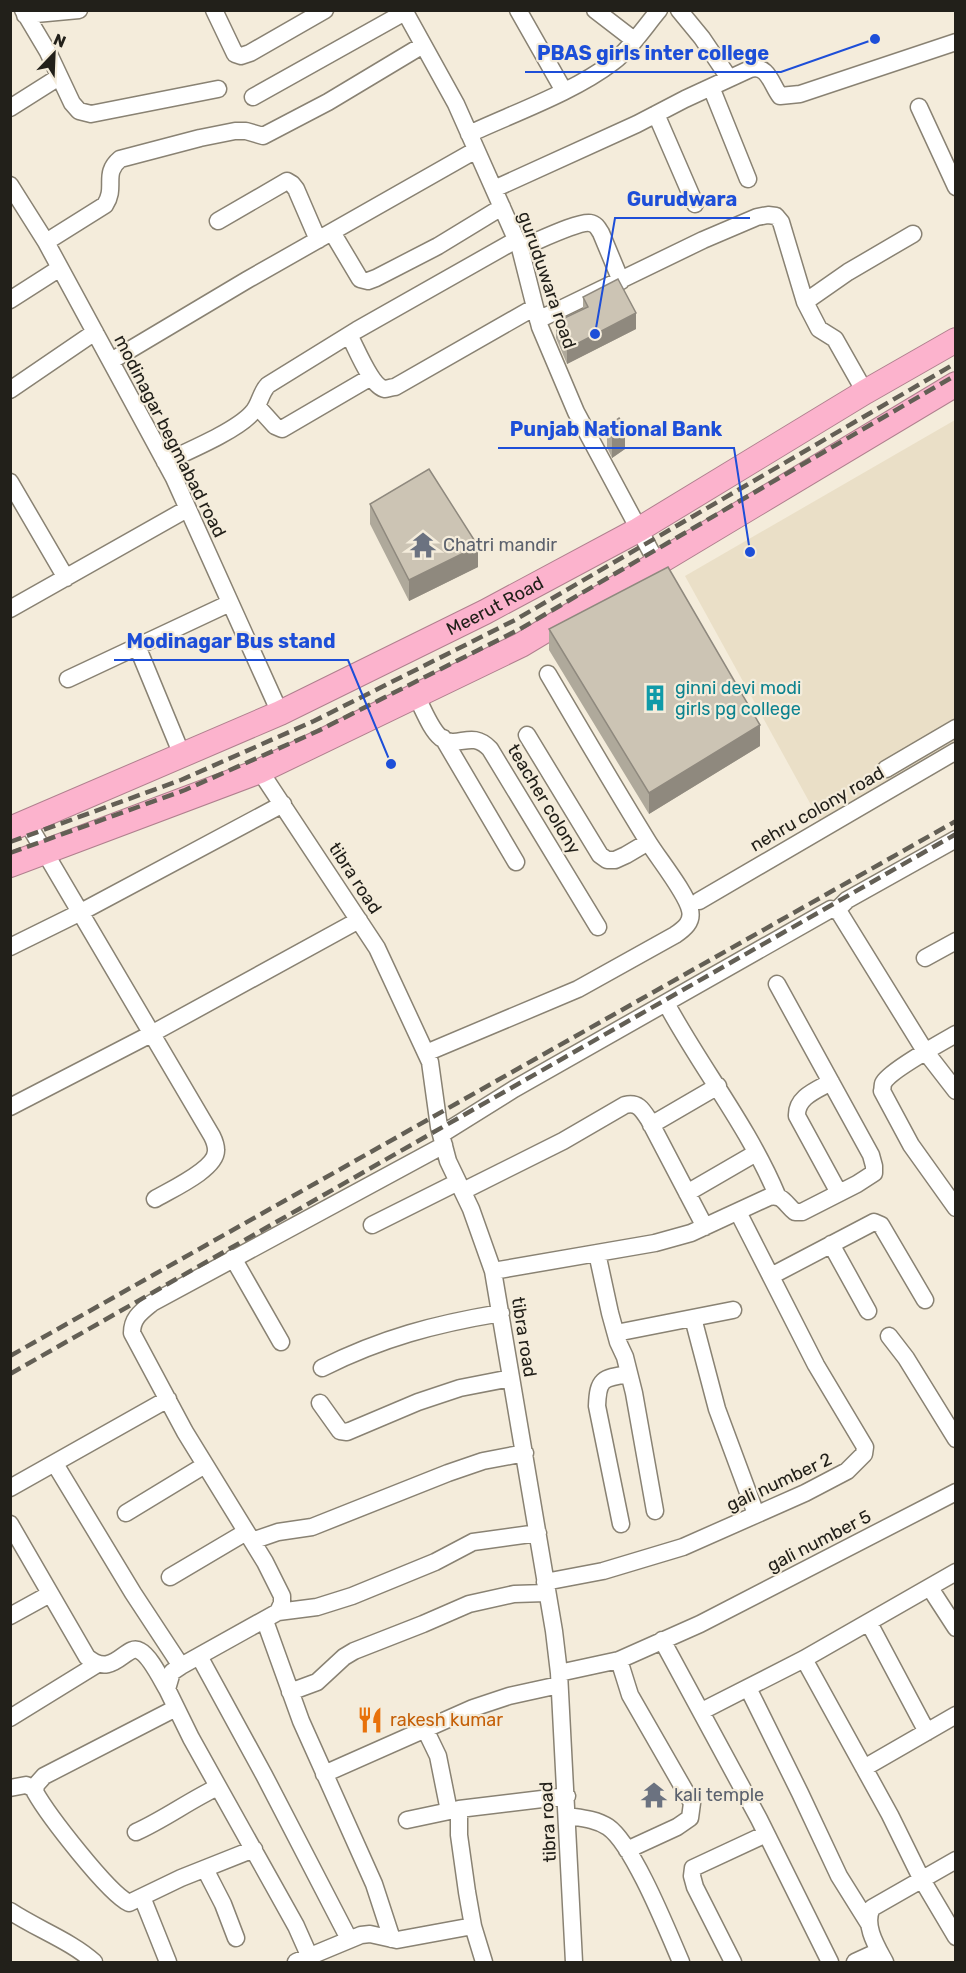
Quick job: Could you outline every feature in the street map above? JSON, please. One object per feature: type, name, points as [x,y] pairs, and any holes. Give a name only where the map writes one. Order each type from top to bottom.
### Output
[{"type":"highway","name":"Meerut Road","points":[[19,825],[280,713],[484,612],[638,530],[865,392],[956,340]]},
{"type":"highway","points":[[10,865],[260,771],[521,645],[956,384]]},
{"type":"street","points":[[79,10],[24,13],[48,52],[72,103],[79,111],[91,114],[218,89]]},
{"type":"street","points":[[214,10],[235,54],[241,56],[325,10]]},
{"type":"street","points":[[518,10],[564,91]]},
{"type":"street","points":[[595,10],[634,40]]},
{"type":"street","points":[[469,134],[580,83],[613,61],[659,10]]},
{"type":"street","points":[[679,10],[702,38],[729,78]]},
{"type":"street","points":[[253,97],[405,11]]},
{"type":"street","name":"guruduwara road","points":[[405,11],[456,104],[518,244],[537,314],[576,412],[657,563]]},
{"type":"street","points":[[494,189],[729,78],[757,67],[763,69],[768,75],[780,96],[788,96],[811,91],[956,42]]},
{"type":"street","points":[[46,242],[105,205],[110,198],[112,165],[120,159],[235,131],[246,131],[263,136],[328,102],[423,45]]},
{"type":"street","points":[[10,108],[59,77]]},
{"type":"street","points":[[711,87],[748,179]]},
{"type":"street","points":[[919,107],[956,187]]},
{"type":"street","points":[[656,114],[694,204]]},
{"type":"street","points":[[111,361],[247,280],[476,150]]},
{"type":"street","points":[[218,221],[287,181],[296,189],[325,236],[360,279],[368,281],[438,246],[502,207]]},
{"type":"street","name":"modinagar begmabad road","points":[[11,186],[46,242],[165,462],[280,713]]},
{"type":"street","points":[[349,335],[378,386],[386,389],[395,387],[537,314],[621,281],[703,240],[757,217],[768,215],[776,216],[781,222],[805,302],[819,328],[835,339],[865,392]]},
{"type":"street","points":[[165,462],[225,432],[251,414],[268,385],[349,335],[518,244],[590,223],[597,226],[601,232],[621,281]]},
{"type":"street","points":[[805,302],[848,272],[913,234]]},
{"type":"street","points":[[10,300],[60,268]]},
{"type":"street","points":[[10,390],[95,332]]},
{"type":"street","points":[[257,406],[275,426],[282,429],[371,377]]},
{"type":"street","points":[[10,482],[66,578]]},
{"type":"street","points":[[10,609],[188,509]]},
{"type":"street","points":[[68,679],[230,603]]},
{"type":"street","points":[[137,646],[182,755]]},
{"type":"street","points":[[426,1053],[578,988],[686,927],[690,920],[686,899],[648,842],[548,674]]},
{"type":"street","points":[[416,696],[516,862]]},
{"type":"street","points":[[886,769],[956,728]]},
{"type":"street","points":[[527,735],[600,855],[607,860],[615,860],[648,842]]},
{"type":"street","name":"teacher colony","points":[[443,738],[450,741],[475,739],[483,741],[490,749],[598,927]]},
{"type":"street","name":"nehru colony road","points":[[699,901],[956,751]]},
{"type":"street","name":"tibra road","points":[[260,771],[377,948],[426,1053],[430,1062],[448,1161],[461,1187],[493,1271],[554,1631],[567,1796],[574,1962]]},
{"type":"street","points":[[10,947],[81,912],[283,804]]},
{"type":"street","points":[[19,825],[45,852],[212,1136],[217,1150],[214,1160],[204,1170],[155,1199]]},
{"type":"street","points":[[837,910],[847,900],[956,839]]},
{"type":"street","points":[[271,1616],[282,1603],[282,1596],[205,1465],[132,1333],[132,1324],[138,1314],[152,1303],[443,1140],[514,1089],[831,909],[837,910],[926,1051],[956,1091]]},
{"type":"street","points":[[10,1107],[153,1033],[359,920]]},
{"type":"street","points":[[925,958],[956,941]]},
{"type":"street","points":[[666,1003],[718,1086],[777,1195],[795,1212],[802,1212],[867,1179],[874,1173],[874,1166],[777,984]]},
{"type":"street","points":[[956,1034],[926,1051],[884,1082],[882,1091],[911,1145],[956,1208]]},
{"type":"street","points":[[831,1082],[802,1100],[796,1108],[797,1116],[839,1193]]},
{"type":"street","points":[[651,1125],[718,1086]]},
{"type":"street","points":[[372,1225],[563,1141],[625,1105],[633,1103],[641,1107],[705,1227]]},
{"type":"street","points":[[687,1193],[756,1153]]},
{"type":"street","points":[[493,1271],[655,1243],[705,1227],[759,1201],[777,1195]]},
{"type":"street","name":"gali number 2","points":[[290,1692],[317,1682],[344,1657],[354,1651],[469,1604],[546,1587],[683,1547],[805,1493],[847,1471],[860,1461],[865,1447],[816,1365],[738,1212]]},
{"type":"street","points":[[771,1276],[866,1224],[874,1222],[881,1225],[925,1300]]},
{"type":"street","points":[[831,1245],[868,1311]]},
{"type":"street","points":[[597,1253],[615,1333],[629,1374],[655,1511]]},
{"type":"street","points":[[233,1258],[281,1342]]},
{"type":"street","points":[[615,1333],[733,1310]]},
{"type":"street","points":[[322,1368],[401,1334],[445,1322],[501,1313]]},
{"type":"street","points":[[693,1318],[717,1409],[756,1514]]},
{"type":"street","points":[[889,1336],[906,1358],[956,1439]]},
{"type":"street","points":[[621,1524],[597,1406],[601,1382],[609,1377],[629,1374]]},
{"type":"street","points":[[320,1403],[340,1431],[347,1432],[418,1402],[460,1388],[511,1378]]},
{"type":"street","points":[[10,1488],[168,1400]]},
{"type":"street","points":[[170,1577],[249,1537],[312,1527],[448,1473],[483,1461],[525,1453]]},
{"type":"street","points":[[55,1464],[133,1593],[181,1666]]},
{"type":"street","points":[[126,1513],[205,1465]]},
{"type":"street","name":"gali number 5","points":[[324,1774],[425,1729],[509,1696],[619,1660],[700,1624],[956,1492]]},
{"type":"street","points":[[10,1524],[83,1651],[96,1665]]},
{"type":"street","points":[[167,1689],[172,1672],[271,1616],[317,1607],[352,1596],[435,1562],[473,1542],[538,1533]]},
{"type":"street","points":[[702,1711],[804,1659],[956,1572]]},
{"type":"street","points":[[930,1588],[956,1628]]},
{"type":"street","points":[[10,1616],[50,1594]]},
{"type":"street","points":[[271,1616],[290,1692],[374,1884],[392,1939]]},
{"type":"street","points":[[869,1623],[927,1732]]},
{"type":"street","points":[[662,1640],[702,1711],[830,1962]]},
{"type":"street","points":[[10,1718],[96,1665],[107,1665],[133,1649],[139,1650],[146,1656],[167,1689],[218,1787],[296,1926],[306,1961],[361,1935],[370,1934],[392,1939],[413,1938],[473,1926]]},
{"type":"street","points":[[199,1656],[349,1939]]},
{"type":"street","points":[[804,1659],[890,1815],[921,1878],[956,1937]]},
{"type":"street","points":[[619,1660],[630,1695],[692,1803],[693,1810],[690,1818],[677,1827],[627,1850]]},
{"type":"street","points":[[748,1688],[838,1876],[869,1924],[882,1957],[855,1962]]},
{"type":"street","points":[[176,1708],[44,1776],[35,1789],[41,1803],[120,1899],[129,1903],[181,1878],[254,1849]]},
{"type":"street","points":[[864,1768],[956,1715]]},
{"type":"street","points":[[425,1729],[438,1756],[454,1810],[473,1926],[484,1962]]},
{"type":"street","points":[[10,1788],[26,1785],[35,1789]]},
{"type":"street","points":[[136,1832],[161,1821],[218,1787]]},
{"type":"street","points":[[406,1820],[454,1810],[567,1796]]},
{"type":"street","points":[[568,1816],[596,1821],[608,1827],[627,1850],[681,1962]]},
{"type":"street","points":[[733,1962],[695,1887],[692,1876],[693,1868],[766,1834]]},
{"type":"street","points":[[869,1924],[868,1916],[872,1908],[956,1860]]},
{"type":"street","points":[[206,1869],[236,1938]]},
{"type":"street","points":[[142,1897],[168,1962]]},
{"type":"street","points":[[12,1914],[74,1948],[94,1962]]},
{"type":"shaded area","points":[[955,420],[955,748],[822,825],[685,576]]},
{"type":"building","points":[[618,279],[636,313],[567,349],[556,322],[588,307],[583,297]]},
{"type":"building","points":[[619,418],[625,428],[612,437],[607,427]]},
{"type":"building","name":"Chatri mandir","points":[[429,469],[478,546],[409,580],[370,504]]},
{"type":"building","name":"ginni devi modi girls pg college","points":[[668,567],[760,725],[649,793],[549,629]]},
{"type":"railway","points":[[10,842],[181,780],[314,721],[515,620],[956,363]]},
{"type":"railway","points":[[10,853],[185,790],[318,731],[520,629],[956,375]]},
{"type":"railway","points":[[10,1356],[956,821]]},
{"type":"railway","points":[[10,1374],[956,834]]},
{"type":"place","name":"PBAS girls inter college","points":[[875,39]]},
{"type":"place","name":"Gurudwara","points":[[595,334]]},
{"type":"place","name":"Chatri mandir","points":[[423,545]]},
{"type":"place","name":"Punjab National Bank","points":[[750,552]]},
{"type":"place","name":"ginni devi modi girls pg college","points":[[655,698]]},
{"type":"place","name":"Modinagar Bus stand","points":[[391,764]]},
{"type":"place","name":"rakesh kumar","points":[[370,1720]]},
{"type":"place","name":"kali temple","points":[[654,1795]]}]
